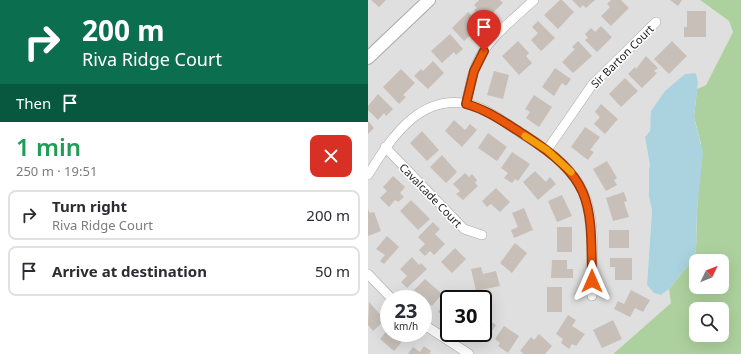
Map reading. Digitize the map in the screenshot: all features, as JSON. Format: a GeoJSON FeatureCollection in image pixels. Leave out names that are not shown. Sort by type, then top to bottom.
{"type":"FeatureCollection","features":[{"type":"Feature","properties":{"kind":"street"},"geometry":{"type":"LineString","coordinates":[[368,58],[429,0]]}},
{"type":"Feature","properties":{"kind":"street"},"geometry":{"type":"LineString","coordinates":[[466,104],[474,71],[484,51],[491,41],[534,0]]}},
{"type":"Feature","properties":{"kind":"street","name":"Sir Barton Court"},"geometry":{"type":"LineString","coordinates":[[547,150],[592,85],[656,22]]}},
{"type":"Feature","properties":{"kind":"street"},"geometry":{"type":"LineString","coordinates":[[368,175],[385,147],[395,134],[424,110],[439,104],[466,104],[488,112],[547,150],[570,170],[584,195],[589,208],[591,222],[592,296]]}},
{"type":"Feature","properties":{"kind":"street","name":"Cavalcade Court"},"geometry":{"type":"LineString","coordinates":[[385,147],[464,229],[482,235]]}},
{"type":"Feature","properties":{"kind":"street"},"geometry":{"type":"LineString","coordinates":[[368,274],[383,290]]}},
{"type":"Feature","properties":{"kind":"street"},"geometry":{"type":"LineString","coordinates":[[432,330],[469,354]]}},
{"type":"Feature","properties":{"kind":"shaded area"},"geometry":{"type":"Polygon","coordinates":[[[368,0],[423,0],[368,53],[368,0]]]}},
{"type":"Feature","properties":{"kind":"shaded area"},"geometry":{"type":"Polygon","coordinates":[[[436,0],[700,0],[729,21],[733,32],[706,85],[697,89],[698,82],[694,73],[685,74],[665,92],[652,111],[650,131],[645,137],[650,167],[649,197],[652,210],[647,285],[661,295],[669,289],[671,303],[613,354],[368,354],[368,65],[436,0]]]}},
{"type":"Feature","properties":{"kind":"green space"},"geometry":{"type":"Polygon","coordinates":[[[700,0],[741,0],[741,354],[613,354],[671,303],[669,289],[689,264],[689,294],[729,294],[729,254],[695,254],[701,144],[694,117],[697,89],[706,85],[733,32],[729,21],[700,0]]]}},
{"type":"Feature","properties":{"kind":"water"},"geometry":{"type":"Polygon","coordinates":[[[685,74],[696,74],[698,82],[694,117],[703,153],[697,210],[696,249],[695,254],[689,254],[689,264],[669,289],[661,295],[654,293],[647,285],[652,210],[649,197],[650,166],[645,137],[650,131],[651,111],[665,91],[685,74]]]}},
{"type":"Feature","properties":{"kind":"building"},"geometry":{"type":"Polygon","coordinates":[[[371,0],[386,0],[379,7],[371,0]]]}},
{"type":"Feature","properties":{"kind":"building"},"geometry":{"type":"Polygon","coordinates":[[[479,0],[500,0],[503,3],[484,21],[474,10],[477,8],[474,5],[479,0]]]}},
{"type":"Feature","properties":{"kind":"building"},"geometry":{"type":"Polygon","coordinates":[[[560,0],[562,0],[574,12],[558,29],[544,15],[560,0]]]}},
{"type":"Feature","properties":{"kind":"building"},"geometry":{"type":"Polygon","coordinates":[[[572,0],[595,0],[586,8],[583,5],[580,8],[572,0]]]}},
{"type":"Feature","properties":{"kind":"building"},"geometry":{"type":"Polygon","coordinates":[[[611,0],[621,0],[629,8],[611,26],[601,16],[610,7],[607,4],[611,0]]]}},
{"type":"Feature","properties":{"kind":"building"},"geometry":{"type":"Polygon","coordinates":[[[670,0],[682,0],[678,6],[670,0]]]}},
{"type":"Feature","properties":{"kind":"building"},"geometry":{"type":"Polygon","coordinates":[[[687,11],[706,11],[706,37],[684,37],[684,27],[687,27],[687,11]]]}},
{"type":"Feature","properties":{"kind":"building"},"geometry":{"type":"Polygon","coordinates":[[[468,12],[481,25],[464,41],[452,28],[468,12]]]}},
{"type":"Feature","properties":{"kind":"building"},"geometry":{"type":"Polygon","coordinates":[[[538,21],[555,38],[541,51],[531,40],[538,33],[532,27],[538,21]]]}},
{"type":"Feature","properties":{"kind":"building"},"geometry":{"type":"Polygon","coordinates":[[[601,26],[612,37],[597,52],[585,40],[588,38],[585,34],[591,28],[595,32],[601,26]]]}},
{"type":"Feature","properties":{"kind":"building"},"geometry":{"type":"Polygon","coordinates":[[[450,34],[463,49],[456,55],[454,52],[442,63],[431,51],[450,34]]]}},
{"type":"Feature","properties":{"kind":"building"},"geometry":{"type":"Polygon","coordinates":[[[518,41],[529,53],[526,56],[532,63],[519,75],[502,56],[518,41]]]}},
{"type":"Feature","properties":{"kind":"building"},"geometry":{"type":"Polygon","coordinates":[[[578,41],[592,56],[573,73],[562,62],[575,49],[572,47],[578,41]]]}},
{"type":"Feature","properties":{"kind":"building"},"geometry":{"type":"Polygon","coordinates":[[[672,41],[687,56],[669,74],[654,59],[672,41]]]}},
{"type":"Feature","properties":{"kind":"building"},"geometry":{"type":"Polygon","coordinates":[[[646,56],[658,68],[654,71],[657,73],[642,88],[628,74],[635,67],[636,69],[646,56]]]}},
{"type":"Feature","properties":{"kind":"building"},"geometry":{"type":"Polygon","coordinates":[[[433,61],[444,73],[428,89],[414,76],[421,69],[423,71],[433,61]]]}},
{"type":"Feature","properties":{"kind":"building"},"geometry":{"type":"Polygon","coordinates":[[[555,68],[571,79],[566,86],[562,83],[554,96],[542,87],[555,68]]]}},
{"type":"Feature","properties":{"kind":"building"},"geometry":{"type":"Polygon","coordinates":[[[401,69],[415,83],[403,95],[406,97],[399,104],[383,87],[401,69]]]}},
{"type":"Feature","properties":{"kind":"building"},"geometry":{"type":"Polygon","coordinates":[[[494,71],[509,75],[503,99],[487,95],[494,71]]]}},
{"type":"Feature","properties":{"kind":"building"},"geometry":{"type":"Polygon","coordinates":[[[625,78],[638,91],[621,107],[609,94],[625,78]]]}},
{"type":"Feature","properties":{"kind":"building"},"geometry":{"type":"Polygon","coordinates":[[[378,94],[393,109],[386,116],[384,113],[378,120],[368,110],[368,106],[378,94]]]}},
{"type":"Feature","properties":{"kind":"building"},"geometry":{"type":"Polygon","coordinates":[[[534,95],[552,107],[539,127],[526,118],[530,112],[525,109],[534,95]]]}},
{"type":"Feature","properties":{"kind":"building"},"geometry":{"type":"Polygon","coordinates":[[[601,104],[618,119],[605,134],[594,124],[600,117],[595,112],[601,104]]]}},
{"type":"Feature","properties":{"kind":"building"},"geometry":{"type":"Polygon","coordinates":[[[454,120],[465,130],[470,124],[477,130],[462,147],[445,131],[454,120]]]}},
{"type":"Feature","properties":{"kind":"building"},"geometry":{"type":"Polygon","coordinates":[[[368,121],[374,128],[368,134],[368,121]]]}},
{"type":"Feature","properties":{"kind":"building"},"geometry":{"type":"Polygon","coordinates":[[[585,127],[600,137],[590,150],[594,152],[588,160],[571,147],[585,127]]]}},
{"type":"Feature","properties":{"kind":"building"},"geometry":{"type":"Polygon","coordinates":[[[422,131],[439,150],[427,161],[410,143],[422,131]]]}},
{"type":"Feature","properties":{"kind":"building"},"geometry":{"type":"Polygon","coordinates":[[[488,133],[507,147],[497,161],[478,148],[488,133]]]}},
{"type":"Feature","properties":{"kind":"building"},"geometry":{"type":"Polygon","coordinates":[[[512,152],[530,164],[518,181],[515,179],[512,183],[504,178],[508,173],[501,168],[512,152]]]}},
{"type":"Feature","properties":{"kind":"building"},"geometry":{"type":"Polygon","coordinates":[[[442,155],[457,172],[446,183],[430,167],[442,155]]]}},
{"type":"Feature","properties":{"kind":"building"},"geometry":{"type":"Polygon","coordinates":[[[607,161],[617,178],[614,180],[617,185],[606,191],[593,169],[607,161]]]}},
{"type":"Feature","properties":{"kind":"building"},"geometry":{"type":"Polygon","coordinates":[[[535,171],[546,182],[550,177],[556,184],[538,200],[523,182],[535,171]]]}},
{"type":"Feature","properties":{"kind":"building"},"geometry":{"type":"Polygon","coordinates":[[[465,173],[469,177],[472,174],[477,180],[475,183],[478,186],[463,200],[456,194],[460,191],[453,184],[465,173]]]}},
{"type":"Feature","properties":{"kind":"building"},"geometry":{"type":"Polygon","coordinates":[[[393,176],[405,187],[400,193],[404,197],[398,202],[395,200],[389,207],[380,198],[387,191],[383,187],[393,176]]]}},
{"type":"Feature","properties":{"kind":"building"},"geometry":{"type":"Polygon","coordinates":[[[496,188],[510,202],[500,212],[491,204],[487,207],[482,201],[496,188]]]}},
{"type":"Feature","properties":{"kind":"building"},"geometry":{"type":"Polygon","coordinates":[[[624,192],[627,201],[624,202],[629,217],[613,221],[606,198],[624,192]]]}},
{"type":"Feature","properties":{"kind":"building"},"geometry":{"type":"Polygon","coordinates":[[[562,195],[572,216],[557,222],[548,201],[562,195]]]}},
{"type":"Feature","properties":{"kind":"building"},"geometry":{"type":"Polygon","coordinates":[[[411,200],[430,219],[418,230],[400,211],[411,200]]]}},
{"type":"Feature","properties":{"kind":"building"},"geometry":{"type":"Polygon","coordinates":[[[524,208],[533,230],[514,238],[511,230],[518,227],[512,213],[524,208]]]}},
{"type":"Feature","properties":{"kind":"building"},"geometry":{"type":"Polygon","coordinates":[[[368,209],[370,213],[374,212],[381,231],[368,236],[368,209]]]}},
{"type":"Feature","properties":{"kind":"building"},"geometry":{"type":"Polygon","coordinates":[[[433,222],[440,229],[435,234],[445,244],[434,255],[430,251],[425,256],[419,250],[425,244],[418,237],[433,222]]]}},
{"type":"Feature","properties":{"kind":"building"},"geometry":{"type":"Polygon","coordinates":[[[557,227],[572,227],[572,252],[557,252],[557,227]]]}},
{"type":"Feature","properties":{"kind":"building"},"geometry":{"type":"Polygon","coordinates":[[[609,230],[629,230],[629,248],[609,248],[609,230]]]}},
{"type":"Feature","properties":{"kind":"building"},"geometry":{"type":"Polygon","coordinates":[[[387,236],[399,247],[384,264],[380,261],[385,255],[376,249],[387,236]]]}},
{"type":"Feature","properties":{"kind":"building"},"geometry":{"type":"Polygon","coordinates":[[[515,243],[527,253],[512,273],[500,263],[515,243]]]}},
{"type":"Feature","properties":{"kind":"building"},"geometry":{"type":"Polygon","coordinates":[[[455,248],[466,259],[452,273],[441,262],[455,248]]]}},
{"type":"Feature","properties":{"kind":"building"},"geometry":{"type":"Polygon","coordinates":[[[412,257],[419,265],[421,263],[427,269],[407,288],[401,282],[407,276],[400,269],[412,257]]]}},
{"type":"Feature","properties":{"kind":"building"},"geometry":{"type":"Polygon","coordinates":[[[610,258],[632,258],[632,280],[615,280],[615,267],[610,267],[610,258]]]}},
{"type":"Feature","properties":{"kind":"building"},"geometry":{"type":"Polygon","coordinates":[[[552,260],[567,260],[567,269],[573,269],[573,278],[551,278],[552,260]]]}},
{"type":"Feature","properties":{"kind":"building"},"geometry":{"type":"Polygon","coordinates":[[[481,267],[483,274],[496,271],[500,286],[476,290],[471,269],[481,267]]]}},
{"type":"Feature","properties":{"kind":"building"},"geometry":{"type":"Polygon","coordinates":[[[425,279],[440,292],[440,296],[432,306],[432,290],[414,290],[425,279]]]}},
{"type":"Feature","properties":{"kind":"building"},"geometry":{"type":"Polygon","coordinates":[[[547,287],[562,287],[562,312],[547,312],[547,287]]]}},
{"type":"Feature","properties":{"kind":"building"},"geometry":{"type":"Polygon","coordinates":[[[631,290],[650,300],[643,312],[635,308],[630,317],[614,309],[618,301],[624,304],[631,290]]]}},
{"type":"Feature","properties":{"kind":"building"},"geometry":{"type":"Polygon","coordinates":[[[369,302],[380,314],[380,325],[373,331],[368,325],[369,302]]]}},
{"type":"Feature","properties":{"kind":"building"},"geometry":{"type":"Polygon","coordinates":[[[568,315],[576,320],[572,326],[585,334],[576,346],[572,344],[569,349],[561,343],[563,339],[556,334],[568,315]]]}},
{"type":"Feature","properties":{"kind":"building"},"geometry":{"type":"Polygon","coordinates":[[[613,320],[622,339],[602,348],[593,330],[613,320]]]}},
{"type":"Feature","properties":{"kind":"building"},"geometry":{"type":"Polygon","coordinates":[[[492,322],[496,325],[492,331],[492,322]]]}},
{"type":"Feature","properties":{"kind":"building"},"geometry":{"type":"Polygon","coordinates":[[[504,326],[519,336],[508,353],[498,346],[500,343],[495,339],[504,326]]]}},
{"type":"Feature","properties":{"kind":"building"},"geometry":{"type":"Polygon","coordinates":[[[539,334],[552,346],[545,354],[524,354],[520,351],[531,337],[534,340],[539,334]]]}},
{"type":"Feature","properties":{"kind":"building"},"geometry":{"type":"Polygon","coordinates":[[[384,342],[402,342],[394,351],[384,342]]]}},
{"type":"Feature","properties":{"kind":"building"},"geometry":{"type":"Polygon","coordinates":[[[424,346],[431,351],[429,354],[408,354],[413,347],[420,352],[424,346]]]}},
{"type":"Feature","properties":{"kind":"slow traffic"},"geometry":{"type":"LineString","coordinates":[[525,136],[547,150],[571,172]]}},
{"type":"Feature","properties":{"kind":"route"},"geometry":{"type":"LineString","coordinates":[[484,51],[478,60],[474,71],[466,104],[478,107],[488,112],[547,150],[570,170],[578,182],[589,208],[591,222],[592,281]]}}]}
